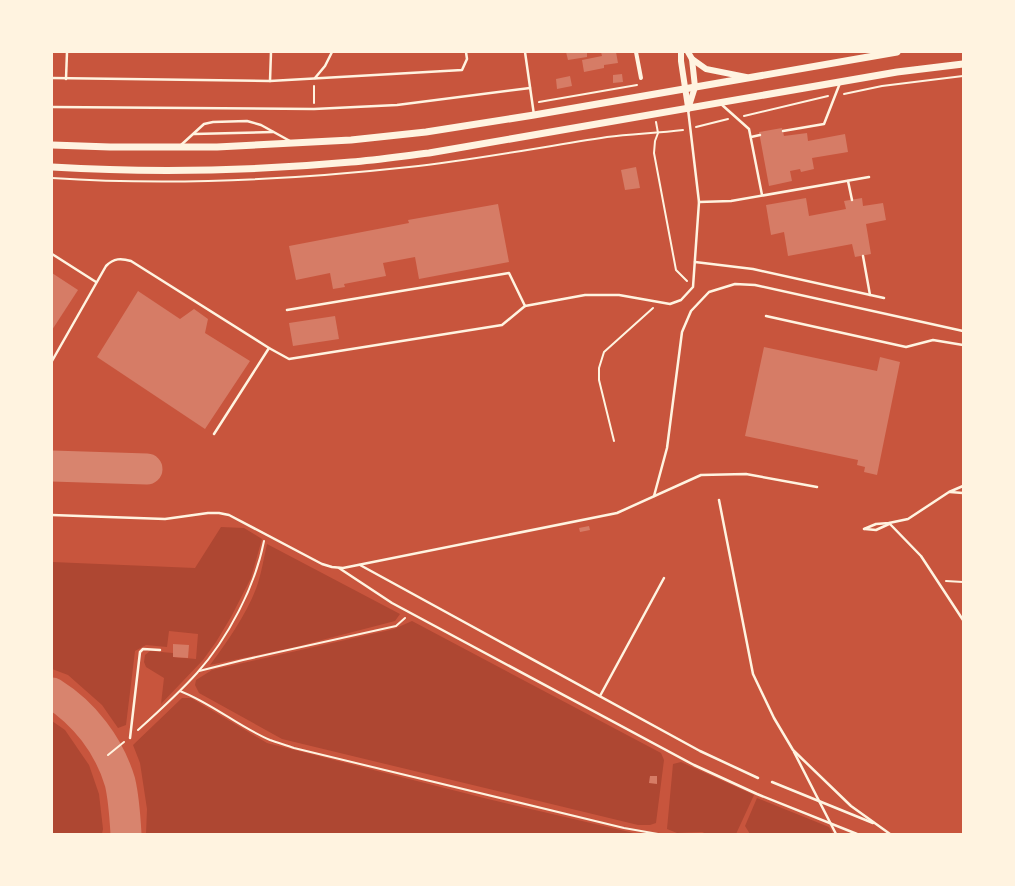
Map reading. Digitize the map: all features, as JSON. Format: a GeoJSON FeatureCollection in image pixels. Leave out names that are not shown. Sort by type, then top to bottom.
{"type":"FeatureCollection","features":[{"type":"Feature","properties":{"kind":"main road"},"geometry":{"type":"LineString","coordinates":[[52,145],[178,148],[296,144],[426,132],[534,116],[897,52]]}},
{"type":"Feature","properties":{"kind":"main road"},"geometry":{"type":"LineString","coordinates":[[52,167],[110,170],[228,169],[352,162],[429,154],[897,72],[963,64]]}},
{"type":"Feature","properties":{"kind":"street"},"geometry":{"type":"LineString","coordinates":[[636,52],[641,78]]}},
{"type":"Feature","properties":{"kind":"street"},"geometry":{"type":"LineString","coordinates":[[681,52],[688,109]]}},
{"type":"Feature","properties":{"kind":"street"},"geometry":{"type":"LineString","coordinates":[[688,52],[692,59],[696,87],[688,109]]}},
{"type":"Feature","properties":{"kind":"street"},"geometry":{"type":"LineString","coordinates":[[692,59],[706,69],[750,78]]}},
{"type":"Feature","properties":{"kind":"lane"},"geometry":{"type":"LineString","coordinates":[[66,79],[67,52]]}},
{"type":"Feature","properties":{"kind":"lane"},"geometry":{"type":"LineString","coordinates":[[270,81],[271,52]]}},
{"type":"Feature","properties":{"kind":"lane"},"geometry":{"type":"LineString","coordinates":[[314,79],[325,66],[332,52]]}},
{"type":"Feature","properties":{"kind":"lane"},"geometry":{"type":"LineString","coordinates":[[52,78],[270,81],[462,70],[467,59],[466,52]]}},
{"type":"Feature","properties":{"kind":"lane"},"geometry":{"type":"LineString","coordinates":[[525,52],[534,116]]}},
{"type":"Feature","properties":{"kind":"lane"},"geometry":{"type":"LineString","coordinates":[[783,131],[824,124],[840,82]]}},
{"type":"Feature","properties":{"kind":"lane"},"geometry":{"type":"LineString","coordinates":[[52,107],[314,109],[397,105],[530,88]]}},
{"type":"Feature","properties":{"kind":"lane"},"geometry":{"type":"LineString","coordinates":[[721,103],[749,129],[752,137],[762,195]]}},
{"type":"Feature","properties":{"kind":"lane"},"geometry":{"type":"LineString","coordinates":[[52,360],[106,266],[112,260],[122,258],[131,261],[289,359],[502,325],[525,306],[585,295],[619,295],[670,304],[681,300],[693,287],[696,262],[699,202],[689,129],[688,109]]}},
{"type":"Feature","properties":{"kind":"lane"},"geometry":{"type":"LineString","coordinates":[[178,148],[204,124],[213,122],[247,121],[260,125],[296,144]]}},
{"type":"Feature","properties":{"kind":"lane"},"geometry":{"type":"LineString","coordinates":[[194,134],[273,132]]}},
{"type":"Feature","properties":{"kind":"lane"},"geometry":{"type":"LineString","coordinates":[[752,137],[760,135]]}},
{"type":"Feature","properties":{"kind":"lane"},"geometry":{"type":"LineString","coordinates":[[699,202],[731,200],[869,177]]}},
{"type":"Feature","properties":{"kind":"lane"},"geometry":{"type":"LineString","coordinates":[[848,181],[852,200]]}},
{"type":"Feature","properties":{"kind":"lane"},"geometry":{"type":"LineString","coordinates":[[52,254],[96,282]]}},
{"type":"Feature","properties":{"kind":"lane"},"geometry":{"type":"LineString","coordinates":[[863,256],[870,295]]}},
{"type":"Feature","properties":{"kind":"lane"},"geometry":{"type":"LineString","coordinates":[[696,262],[752,269],[884,298]]}},
{"type":"Feature","properties":{"kind":"lane"},"geometry":{"type":"LineString","coordinates":[[287,310],[509,273],[525,306]]}},
{"type":"Feature","properties":{"kind":"lane"},"geometry":{"type":"LineString","coordinates":[[654,496],[667,448],[682,332],[691,311],[709,292],[735,284],[755,285],[963,331]]}},
{"type":"Feature","properties":{"kind":"lane"},"geometry":{"type":"LineString","coordinates":[[766,316],[906,347],[933,340],[963,346]]}},
{"type":"Feature","properties":{"kind":"lane"},"geometry":{"type":"LineString","coordinates":[[214,434],[269,348]]}},
{"type":"Feature","properties":{"kind":"lane"},"geometry":{"type":"LineString","coordinates":[[52,514],[165,519],[219,513],[229,515],[322,564],[342,568],[617,513],[700,475],[746,474],[817,487]]}},
{"type":"Feature","properties":{"kind":"lane"},"geometry":{"type":"LineString","coordinates":[[889,523],[876,530],[864,529],[876,524],[908,519],[949,492],[963,486]]}},
{"type":"Feature","properties":{"kind":"lane"},"geometry":{"type":"LineString","coordinates":[[949,492],[963,493]]}},
{"type":"Feature","properties":{"kind":"lane"},"geometry":{"type":"LineString","coordinates":[[719,500],[753,674],[774,718],[793,750],[836,834]]}},
{"type":"Feature","properties":{"kind":"lane"},"geometry":{"type":"LineString","coordinates":[[889,523],[921,556],[963,620]]}},
{"type":"Feature","properties":{"kind":"lane"},"geometry":{"type":"LineString","coordinates":[[360,564],[700,751],[758,778]]}},
{"type":"Feature","properties":{"kind":"lane"},"geometry":{"type":"LineString","coordinates":[[337,567],[411,614],[694,765],[756,794],[831,825],[857,834]]}},
{"type":"Feature","properties":{"kind":"lane"},"geometry":{"type":"LineString","coordinates":[[600,696],[664,578]]}},
{"type":"Feature","properties":{"kind":"lane"},"geometry":{"type":"LineString","coordinates":[[130,738],[140,652],[143,649],[160,650]]}},
{"type":"Feature","properties":{"kind":"lane"},"geometry":{"type":"LineString","coordinates":[[793,750],[851,806],[890,834]]}},
{"type":"Feature","properties":{"kind":"lane"},"geometry":{"type":"LineString","coordinates":[[772,782],[877,825]]}},
{"type":"Feature","properties":{"kind":"path"},"geometry":{"type":"LineString","coordinates":[[670,132],[882,86],[963,76]]}},
{"type":"Feature","properties":{"kind":"path"},"geometry":{"type":"LineString","coordinates":[[314,79],[314,109]]}},
{"type":"Feature","properties":{"kind":"path"},"geometry":{"type":"LineString","coordinates":[[532,103],[641,84]]}},
{"type":"Feature","properties":{"kind":"path"},"geometry":{"type":"LineString","coordinates":[[658,133],[655,141],[654,153],[676,270],[693,287]]}},
{"type":"Feature","properties":{"kind":"path"},"geometry":{"type":"LineString","coordinates":[[614,441],[599,380],[599,368],[604,352],[659,303]]}},
{"type":"Feature","properties":{"kind":"path"},"geometry":{"type":"LineString","coordinates":[[108,755],[130,738],[180,691],[198,672],[222,640],[251,585],[259,563],[266,534]]}},
{"type":"Feature","properties":{"kind":"path"},"geometry":{"type":"LineString","coordinates":[[937,580],[963,582],[963,574]]}},
{"type":"Feature","properties":{"kind":"path"},"geometry":{"type":"LineString","coordinates":[[198,672],[243,660],[396,626],[411,614]]}},
{"type":"Feature","properties":{"kind":"path"},"geometry":{"type":"LineString","coordinates":[[180,691],[198,698],[270,740],[294,748],[624,828],[658,834]]}},
{"type":"Feature","properties":{"kind":"shaded area"},"geometry":{"type":"Polygon","coordinates":[[[221,527],[244,528],[262,539],[251,578],[216,642],[203,660],[161,704],[164,678],[146,667],[144,662],[145,655],[150,651],[173,653],[173,657],[196,659],[198,634],[169,631],[167,647],[146,645],[135,651],[126,725],[118,728],[102,705],[68,675],[52,669],[52,562],[195,568],[221,527]]]}},
{"type":"Feature","properties":{"kind":"shaded area"},"geometry":{"type":"Polygon","coordinates":[[[267,544],[400,614],[395,621],[295,647],[210,665],[230,636],[254,594],[262,568],[267,544]]]}},
{"type":"Feature","properties":{"kind":"shaded area"},"geometry":{"type":"Polygon","coordinates":[[[412,621],[661,753],[664,760],[656,823],[650,825],[638,825],[282,739],[199,693],[195,685],[196,680],[212,670],[394,629],[412,621]]]}},
{"type":"Feature","properties":{"kind":"shaded area"},"geometry":{"type":"Polygon","coordinates":[[[182,698],[191,698],[267,743],[488,799],[638,834],[146,834],[147,809],[140,763],[133,745],[182,698]]]}},
{"type":"Feature","properties":{"kind":"shaded area"},"geometry":{"type":"Polygon","coordinates":[[[52,721],[65,730],[89,765],[99,794],[103,829],[102,834],[52,834],[52,721]]]}},
{"type":"Feature","properties":{"kind":"shaded area"},"geometry":{"type":"Polygon","coordinates":[[[681,762],[754,795],[736,834],[707,834],[702,832],[677,833],[667,829],[673,764],[681,762]]]}},
{"type":"Feature","properties":{"kind":"shaded area"},"geometry":{"type":"Polygon","coordinates":[[[757,798],[829,827],[833,834],[750,834],[745,826],[757,798]]]}},
{"type":"Feature","properties":{"kind":"building"},"geometry":{"type":"Polygon","coordinates":[[[566,52],[587,52],[587,57],[568,60],[566,52]]]}},
{"type":"Feature","properties":{"kind":"building"},"geometry":{"type":"Polygon","coordinates":[[[601,52],[616,52],[618,63],[604,65],[604,68],[584,72],[582,60],[602,56],[601,52]]]}},
{"type":"Feature","properties":{"kind":"building"},"geometry":{"type":"Polygon","coordinates":[[[622,74],[623,82],[613,83],[613,75],[622,74]]]}},
{"type":"Feature","properties":{"kind":"building"},"geometry":{"type":"Polygon","coordinates":[[[570,76],[572,86],[557,89],[556,79],[570,76]]]}},
{"type":"Feature","properties":{"kind":"building"},"geometry":{"type":"Polygon","coordinates":[[[782,128],[784,136],[807,133],[808,141],[845,134],[848,152],[812,158],[814,169],[801,172],[800,169],[790,171],[792,181],[769,186],[759,132],[782,128]]]}},
{"type":"Feature","properties":{"kind":"building"},"geometry":{"type":"Polygon","coordinates":[[[636,167],[640,188],[625,190],[621,170],[636,167]]]}},
{"type":"Feature","properties":{"kind":"building"},"geometry":{"type":"Polygon","coordinates":[[[806,198],[809,216],[846,209],[844,201],[862,198],[863,206],[883,203],[886,220],[866,224],[871,254],[855,257],[852,244],[788,256],[784,232],[771,235],[766,205],[806,198]]]}},
{"type":"Feature","properties":{"kind":"building"},"geometry":{"type":"Polygon","coordinates":[[[498,204],[509,262],[419,279],[415,257],[383,263],[386,276],[344,284],[345,287],[333,289],[330,273],[296,280],[289,246],[409,223],[408,220],[498,204]]]}},
{"type":"Feature","properties":{"kind":"building"},"geometry":{"type":"Polygon","coordinates":[[[52,273],[78,290],[52,330],[52,273]]]}},
{"type":"Feature","properties":{"kind":"building"},"geometry":{"type":"Polygon","coordinates":[[[138,291],[180,319],[194,309],[208,319],[205,333],[250,361],[205,429],[97,357],[138,291]]]}},
{"type":"Feature","properties":{"kind":"building"},"geometry":{"type":"Polygon","coordinates":[[[335,316],[339,339],[293,346],[289,323],[335,316]]]}},
{"type":"Feature","properties":{"kind":"building"},"geometry":{"type":"Polygon","coordinates":[[[764,347],[877,371],[880,357],[900,362],[877,475],[864,472],[865,467],[857,465],[858,460],[745,436],[764,347]]]}},
{"type":"Feature","properties":{"kind":"building"},"geometry":{"type":"Polygon","coordinates":[[[589,526],[590,530],[580,532],[579,528],[589,526]]]}},
{"type":"Feature","properties":{"kind":"building"},"geometry":{"type":"Polygon","coordinates":[[[173,644],[189,645],[188,658],[173,657],[173,644]]]}},
{"type":"Feature","properties":{"kind":"building"},"geometry":{"type":"Polygon","coordinates":[[[650,776],[657,776],[657,784],[649,783],[650,776]]]}},
{"type":"Feature","properties":{"kind":"taxiway"},"geometry":{"type":"LineString","coordinates":[[52,466],[147,469]]}},
{"type":"Feature","properties":{"kind":"taxiway"},"geometry":{"type":"LineString","coordinates":[[52,693],[64,701],[85,720],[94,731],[109,755],[120,782],[126,834]]}}]}
